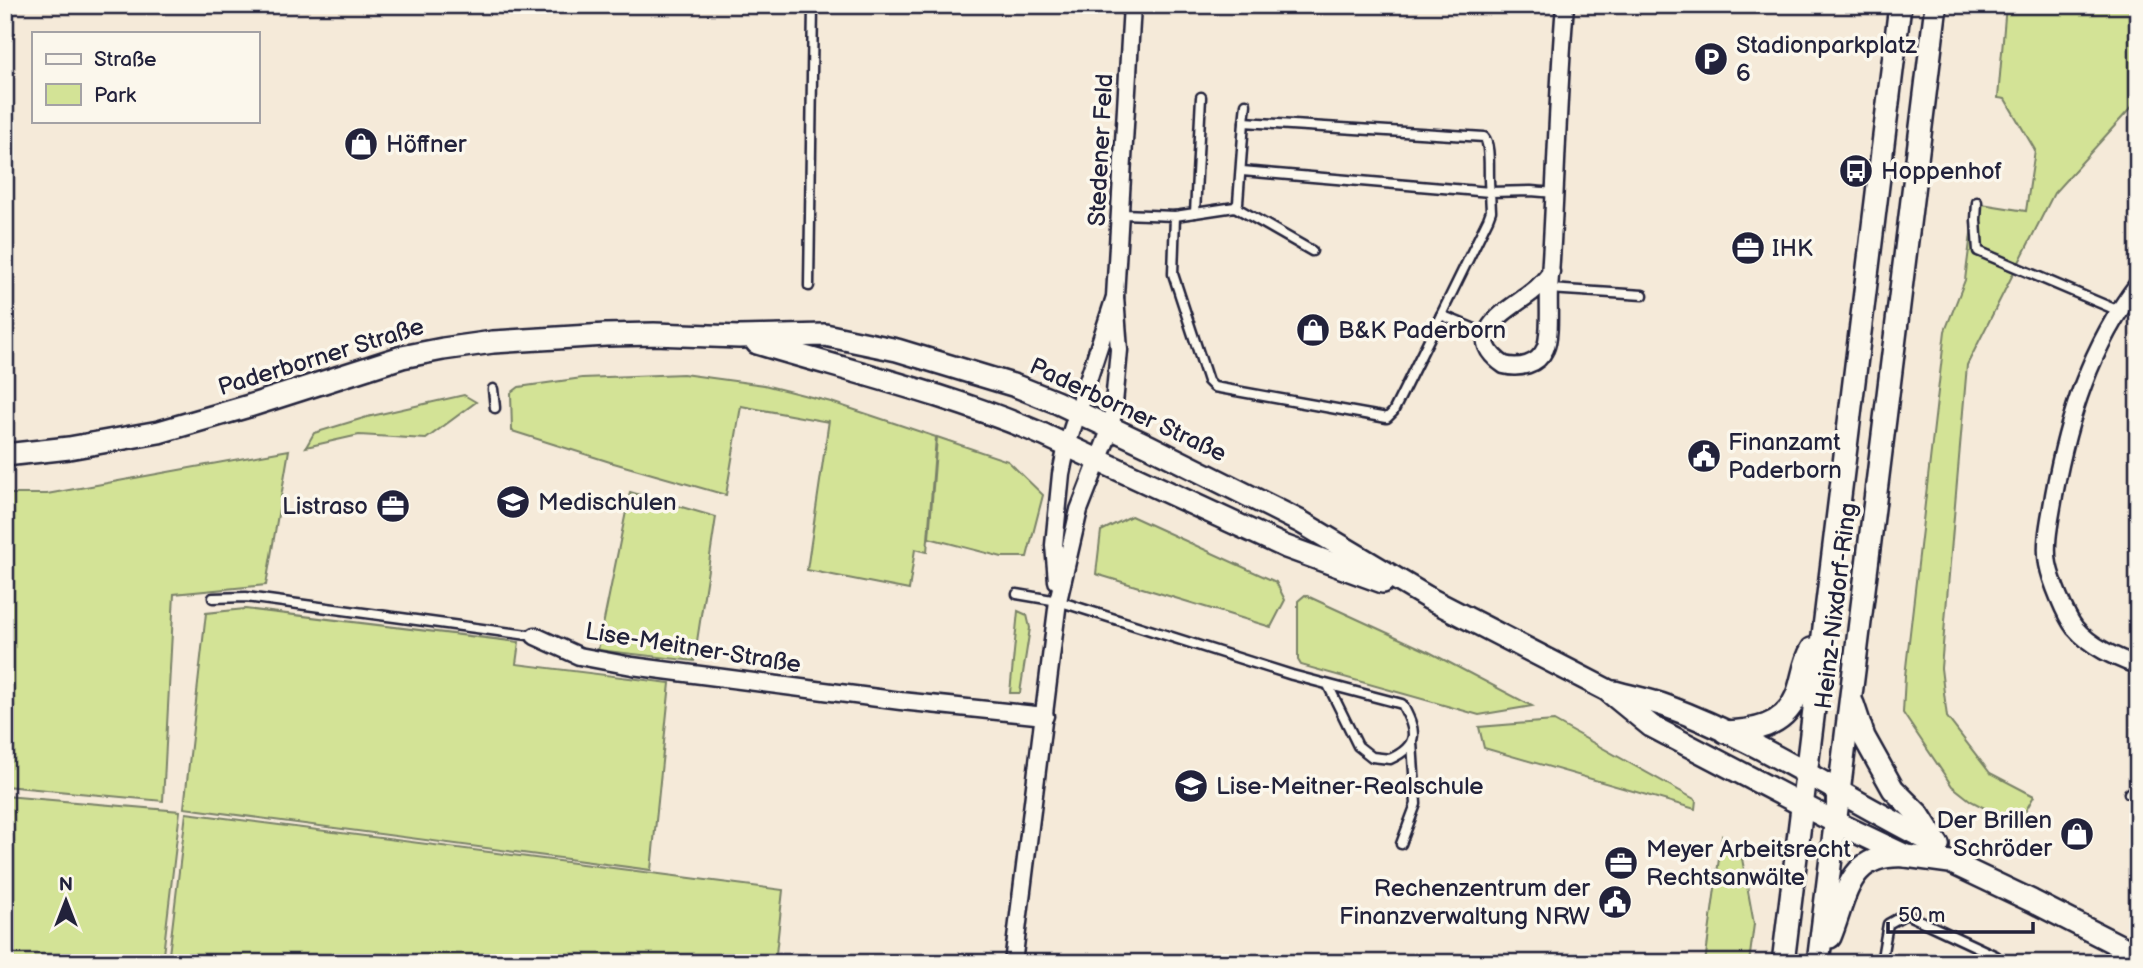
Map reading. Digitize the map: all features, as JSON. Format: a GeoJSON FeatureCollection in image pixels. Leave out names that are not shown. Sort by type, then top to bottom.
{"type":"FeatureCollection","features":[{"type":"Feature","properties":{"kind":"street","name":"Stedener Feld"},"geometry":{"type":"LineString","coordinates":[[1098,460],[1110,427],[1119,350],[1115,298],[1122,214],[1132,5]]}},
{"type":"Feature","properties":{"kind":"street"},"geometry":{"type":"LineString","coordinates":[[1551,272],[1531,293],[1497,316],[1489,328],[1487,334],[1490,350],[1504,365],[1519,366],[1534,362],[1541,356],[1547,344],[1549,289],[1551,272],[1555,194],[1557,100],[1565,5]]}},
{"type":"Feature","properties":{"kind":"street","name":"Heinz-Nixdorf-Ring"},"geometry":{"type":"LineString","coordinates":[[1783,963],[1900,5]]}},
{"type":"Feature","properties":{"kind":"street","name":"Heinz-Nixdorf-Ring"},"geometry":{"type":"LineString","coordinates":[[1818,959],[1936,5]]}},
{"type":"Feature","properties":{"kind":"street"},"geometry":{"type":"LineString","coordinates":[[2138,284],[2128,305],[2101,339],[2069,427],[2049,525],[2048,564],[2074,627],[2104,652],[2138,666]]}},
{"type":"Feature","properties":{"kind":"street","name":"Stedener Feld"},"geometry":{"type":"LineString","coordinates":[[1077,412],[1093,372],[1115,298]]}},
{"type":"Feature","properties":{"kind":"street","name":"Paderborner Straße"},"geometry":{"type":"LineString","coordinates":[[5,455],[69,448],[159,432],[249,406],[363,368],[443,349],[493,342],[606,335],[825,335],[934,360],[1016,386],[1110,427],[1301,522],[1430,598],[1607,690],[1651,726],[1906,856]]}},
{"type":"Feature","properties":{"kind":"street","name":"Paderborner Straße"},"geometry":{"type":"LineString","coordinates":[[738,337],[1004,418],[1286,547],[1430,598]]}},
{"type":"Feature","properties":{"kind":"street"},"geometry":{"type":"LineString","coordinates":[[1058,601],[1055,545],[1061,474],[1077,412]]}},
{"type":"Feature","properties":{"kind":"street"},"geometry":{"type":"LineString","coordinates":[[1013,963],[1058,601],[1077,517],[1098,460]]}},
{"type":"Feature","properties":{"kind":"street"},"geometry":{"type":"LineString","coordinates":[[1724,732],[1759,729],[1781,718],[1796,697],[1810,653],[1823,633]]}},
{"type":"Feature","properties":{"kind":"street","name":"Lise-Meitner-Straße"},"geometry":{"type":"LineString","coordinates":[[535,636],[579,656],[632,666],[901,701],[1045,716]]}},
{"type":"Feature","properties":{"kind":"street","name":"Paderborner Straße"},"geometry":{"type":"LineString","coordinates":[[1607,690],[1666,706],[1724,732],[1938,845]]}},
{"type":"Feature","properties":{"kind":"street"},"geometry":{"type":"LineString","coordinates":[[1851,698],[1864,737],[1886,778],[1903,801],[1919,815],[1950,862]]}},
{"type":"Feature","properties":{"kind":"street"},"geometry":{"type":"LineString","coordinates":[[1818,959],[1831,935],[1851,879],[1867,865],[1882,858],[1906,856],[1950,862],[2138,955]]}},
{"type":"Feature","properties":{"kind":"lane"},"geometry":{"type":"LineString","coordinates":[[809,286],[813,5]]}},
{"type":"Feature","properties":{"kind":"lane"},"geometry":{"type":"LineString","coordinates":[[1195,213],[1201,97]]}},
{"type":"Feature","properties":{"kind":"lane"},"geometry":{"type":"LineString","coordinates":[[1235,207],[1240,198],[1246,104]]}},
{"type":"Feature","properties":{"kind":"lane"},"geometry":{"type":"LineString","coordinates":[[1175,216],[1173,274],[1208,381],[1214,387],[1387,418],[1393,412],[1488,219],[1488,144],[1483,137],[1244,121]]}},
{"type":"Feature","properties":{"kind":"lane"},"geometry":{"type":"LineString","coordinates":[[1242,171],[1490,192],[1531,191],[1555,194]]}},
{"type":"Feature","properties":{"kind":"lane"},"geometry":{"type":"LineString","coordinates":[[1977,202],[1978,251],[2128,305]]}},
{"type":"Feature","properties":{"kind":"lane"},"geometry":{"type":"LineString","coordinates":[[1122,214],[1175,216],[1235,207],[1312,251]]}},
{"type":"Feature","properties":{"kind":"lane"},"geometry":{"type":"LineString","coordinates":[[1549,289],[1643,295]]}},
{"type":"Feature","properties":{"kind":"lane"},"geometry":{"type":"LineString","coordinates":[[1441,315],[1487,334]]}},
{"type":"Feature","properties":{"kind":"lane"},"geometry":{"type":"LineString","coordinates":[[494,389],[495,408]]}},
{"type":"Feature","properties":{"kind":"lane"},"geometry":{"type":"LineString","coordinates":[[1017,594],[1058,601],[1328,685],[1402,704],[1413,727],[1416,804],[1401,844]]}},
{"type":"Feature","properties":{"kind":"lane","name":"Lise-Meitner-Straße"},"geometry":{"type":"LineString","coordinates":[[213,598],[246,597],[535,636]]}},
{"type":"Feature","properties":{"kind":"lane"},"geometry":{"type":"LineString","coordinates":[[1328,685],[1358,746],[1367,754],[1390,759],[1412,742]]}},
{"type":"Feature","properties":{"kind":"lane"},"geometry":{"type":"LineString","coordinates":[[1881,963],[1888,924],[1906,915],[1996,956],[1992,963]]}},
{"type":"Feature","properties":{"kind":"green space"},"geometry":{"type":"Polygon","coordinates":[[[2006,5],[2138,5],[2138,100],[2054,193],[1967,365],[1941,668],[1947,717],[1990,773],[2034,796],[2019,823],[2013,823],[1971,801],[1952,786],[1903,713],[1945,331],[1965,280],[1975,203],[2026,211],[2035,150],[2005,99],[1998,98],[2006,5]]]}},
{"type":"Feature","properties":{"kind":"green space"},"geometry":{"type":"Polygon","coordinates":[[[683,374],[764,385],[831,402],[936,437],[927,552],[915,549],[909,590],[807,570],[829,420],[828,422],[741,406],[726,495],[512,431],[511,393],[519,387],[582,378],[683,374]]]}},
{"type":"Feature","properties":{"kind":"green space"},"geometry":{"type":"Polygon","coordinates":[[[464,395],[476,402],[426,439],[359,435],[306,447],[314,433],[367,417],[464,395]]]}},
{"type":"Feature","properties":{"kind":"green space"},"geometry":{"type":"Polygon","coordinates":[[[937,437],[1008,461],[1043,495],[1027,557],[1002,557],[929,538],[937,437]]]}},
{"type":"Feature","properties":{"kind":"green space"},"geometry":{"type":"Polygon","coordinates":[[[289,450],[266,585],[174,594],[163,801],[5,786],[5,494],[47,494],[289,450]]]}},
{"type":"Feature","properties":{"kind":"green space"},"geometry":{"type":"Polygon","coordinates":[[[630,492],[716,517],[694,661],[598,650],[630,492]]]}},
{"type":"Feature","properties":{"kind":"green space"},"geometry":{"type":"Polygon","coordinates":[[[1131,516],[1276,582],[1285,600],[1271,627],[1096,574],[1101,531],[1131,516]]]}},
{"type":"Feature","properties":{"kind":"green space"},"geometry":{"type":"Polygon","coordinates":[[[1305,595],[1429,652],[1532,706],[1479,715],[1301,665],[1298,660],[1298,601],[1305,595]]]}},
{"type":"Feature","properties":{"kind":"green space"},"geometry":{"type":"Polygon","coordinates":[[[245,609],[519,642],[516,664],[670,683],[651,870],[184,808],[206,613],[245,609]]]}},
{"type":"Feature","properties":{"kind":"green space"},"geometry":{"type":"Polygon","coordinates":[[[1018,611],[1027,615],[1030,628],[1020,693],[1010,693],[1018,611]]]}},
{"type":"Feature","properties":{"kind":"green space"},"geometry":{"type":"Polygon","coordinates":[[[1554,721],[1696,800],[1695,809],[1484,748],[1479,727],[1554,721]]]}},
{"type":"Feature","properties":{"kind":"green space"},"geometry":{"type":"Polygon","coordinates":[[[5,796],[180,811],[162,963],[5,963],[5,796]]]}},
{"type":"Feature","properties":{"kind":"green space"},"geometry":{"type":"Polygon","coordinates":[[[186,813],[783,890],[775,963],[168,963],[186,813]]]}},
{"type":"Feature","properties":{"kind":"green space"},"geometry":{"type":"Polygon","coordinates":[[[1722,836],[1741,853],[1754,924],[1749,963],[1705,963],[1722,836]]]}},
{"type":"Feature","properties":{"kind":"place","name":"Stadionparkplatz 6"},"geometry":{"type":"Point","coordinates":[1711,59]}},
{"type":"Feature","properties":{"kind":"place","name":"Höffner"},"geometry":{"type":"Point","coordinates":[361,144]}},
{"type":"Feature","properties":{"kind":"place","name":"Hoppenhof"},"geometry":{"type":"Point","coordinates":[1856,171]}},
{"type":"Feature","properties":{"kind":"place","name":"IHK"},"geometry":{"type":"Point","coordinates":[1748,248]}},
{"type":"Feature","properties":{"kind":"place","name":"B&K Paderborn"},"geometry":{"type":"Point","coordinates":[1313,330]}},
{"type":"Feature","properties":{"kind":"place","name":"Finanzamt Paderborn"},"geometry":{"type":"Point","coordinates":[1704,456]}},
{"type":"Feature","properties":{"kind":"place","name":"Medischulen"},"geometry":{"type":"Point","coordinates":[513,502]}},
{"type":"Feature","properties":{"kind":"place","name":"Listraso"},"geometry":{"type":"Point","coordinates":[393,506]}},
{"type":"Feature","properties":{"kind":"place","name":"Lise-Meitner-Realschule"},"geometry":{"type":"Point","coordinates":[1191,786]}},
{"type":"Feature","properties":{"kind":"place","name":"Der Brillen Schröder"},"geometry":{"type":"Point","coordinates":[2077,834]}},
{"type":"Feature","properties":{"kind":"place","name":"Meyer Arbeitsrecht Rechtsanwälte"},"geometry":{"type":"Point","coordinates":[1621,863]}},
{"type":"Feature","properties":{"kind":"place","name":"Rechenzentrum der Finanzverwaltung NRW"},"geometry":{"type":"Point","coordinates":[1615,902]}}]}
